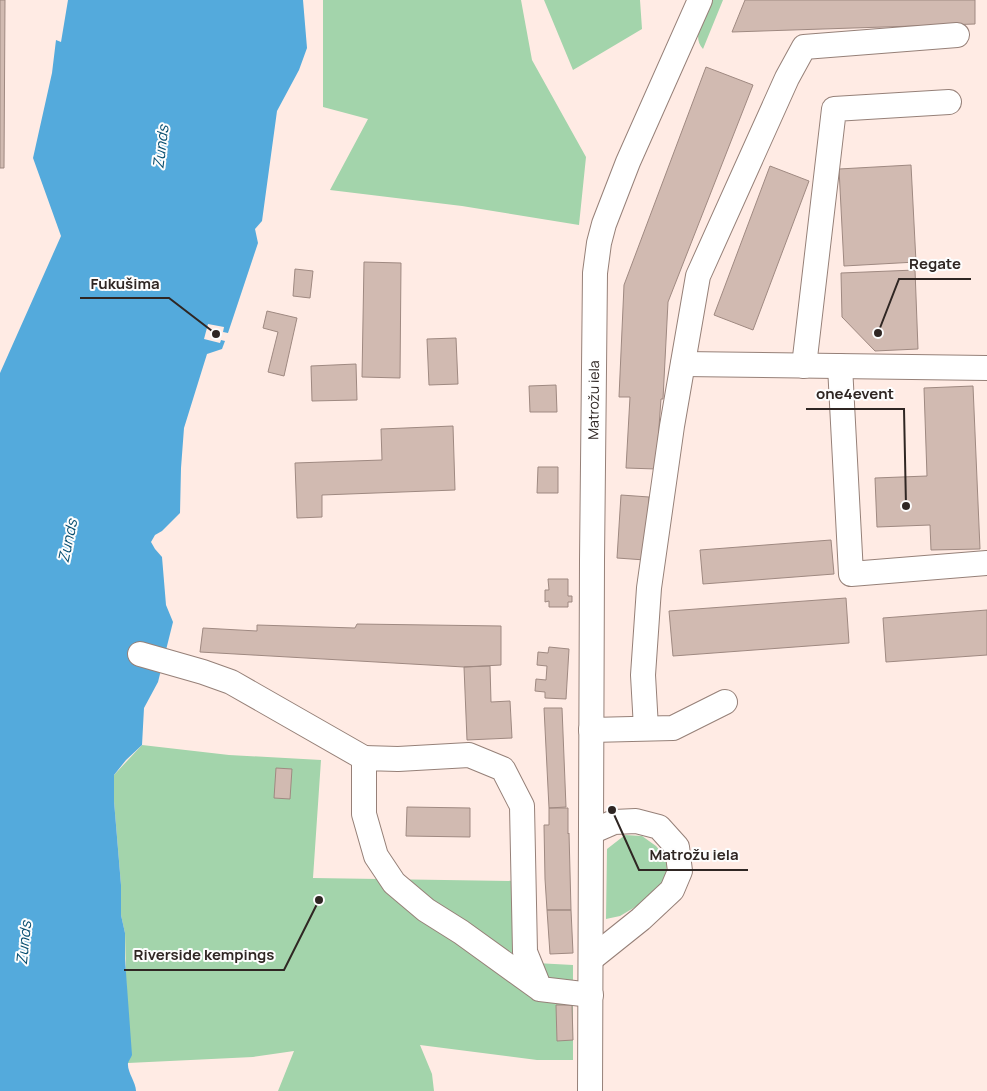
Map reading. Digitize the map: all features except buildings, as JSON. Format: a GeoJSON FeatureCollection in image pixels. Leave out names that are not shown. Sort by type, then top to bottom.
{"type":"FeatureCollection","features":[{"type":"Feature","properties":{"kind":"street","name":"Matrožu iela"},"geometry":{"type":"LineString","coordinates":[[590,1091],[590,832],[596,272],[599,243],[604,224],[628,162],[700,0]]}},
{"type":"Feature","properties":{"kind":"street"},"geometry":{"type":"LineString","coordinates":[[646,728],[643,674],[650,588],[672,426],[698,276],[787,78],[804,47],[957,35]]}},
{"type":"Feature","properties":{"kind":"street"},"geometry":{"type":"LineString","coordinates":[[804,366],[834,109],[949,102]]}},
{"type":"Feature","properties":{"kind":"street"},"geometry":{"type":"LineString","coordinates":[[683,364],[987,368]]}},
{"type":"Feature","properties":{"kind":"street"},"geometry":{"type":"LineString","coordinates":[[840,366],[851,574],[987,563]]}},
{"type":"Feature","properties":{"kind":"street"},"geometry":{"type":"LineString","coordinates":[[140,654],[231,682],[364,758],[398,759],[469,755],[503,769],[522,806],[525,952],[540,989]]}},
{"type":"Feature","properties":{"kind":"street"},"geometry":{"type":"LineString","coordinates":[[591,730],[673,728],[725,702]]}},
{"type":"Feature","properties":{"kind":"street"},"geometry":{"type":"LineString","coordinates":[[364,758],[364,814],[376,856],[394,883],[426,910],[461,932],[540,989],[591,995]]}},
{"type":"Feature","properties":{"kind":"street"},"geometry":{"type":"LineString","coordinates":[[590,832],[614,822],[636,821],[659,827],[677,846],[680,871],[672,890],[641,919],[591,959]]}},
{"type":"Feature","properties":{"kind":"green space"},"geometry":{"type":"Polygon","coordinates":[[[323,0],[521,0],[532,60],[586,157],[579,225],[462,206],[330,190],[368,119],[323,107],[323,0]]]}},
{"type":"Feature","properties":{"kind":"green space"},"geometry":{"type":"Polygon","coordinates":[[[544,0],[640,0],[642,29],[573,70],[544,0]]]}},
{"type":"Feature","properties":{"kind":"green space"},"geometry":{"type":"Polygon","coordinates":[[[713,0],[723,0],[703,49],[698,37],[700,24],[713,0]]]}},
{"type":"Feature","properties":{"kind":"green space"},"geometry":{"type":"Polygon","coordinates":[[[142,745],[229,755],[321,760],[313,878],[518,881],[517,962],[573,965],[573,1060],[537,1060],[420,1045],[432,1074],[434,1091],[278,1091],[294,1051],[253,1057],[128,1063],[125,933],[121,915],[114,775],[142,745]]]}},
{"type":"Feature","properties":{"kind":"green space"},"geometry":{"type":"Polygon","coordinates":[[[625,835],[642,836],[656,846],[668,860],[664,883],[652,897],[620,916],[606,919],[607,849],[625,835]]]}},
{"type":"Feature","properties":{"kind":"water","name":"Zunds"},"geometry":{"type":"Polygon","coordinates":[[[68,0],[303,0],[307,48],[299,70],[277,111],[262,221],[255,229],[258,243],[228,333],[223,332],[224,327],[208,324],[204,339],[220,343],[221,340],[225,341],[222,349],[207,354],[184,428],[180,513],[162,531],[155,535],[151,542],[162,557],[166,605],[173,622],[158,682],[144,708],[142,745],[114,775],[121,915],[125,933],[132,1055],[128,1066],[136,1091],[0,1091],[0,373],[61,236],[33,158],[52,73],[56,40],[61,42],[68,0]]]}},
{"type":"Feature","properties":{"kind":"place","name":"Regate"},"geometry":{"type":"Point","coordinates":[878,333]}},
{"type":"Feature","properties":{"kind":"place","name":"Fukušima"},"geometry":{"type":"Point","coordinates":[216,334]}},
{"type":"Feature","properties":{"kind":"place","name":"one4event"},"geometry":{"type":"Point","coordinates":[906,506]}},
{"type":"Feature","properties":{"kind":"place","name":"Matrožu iela"},"geometry":{"type":"Point","coordinates":[612,810]}},
{"type":"Feature","properties":{"kind":"place","name":"Riverside kempings"},"geometry":{"type":"Point","coordinates":[319,900]}}]}
